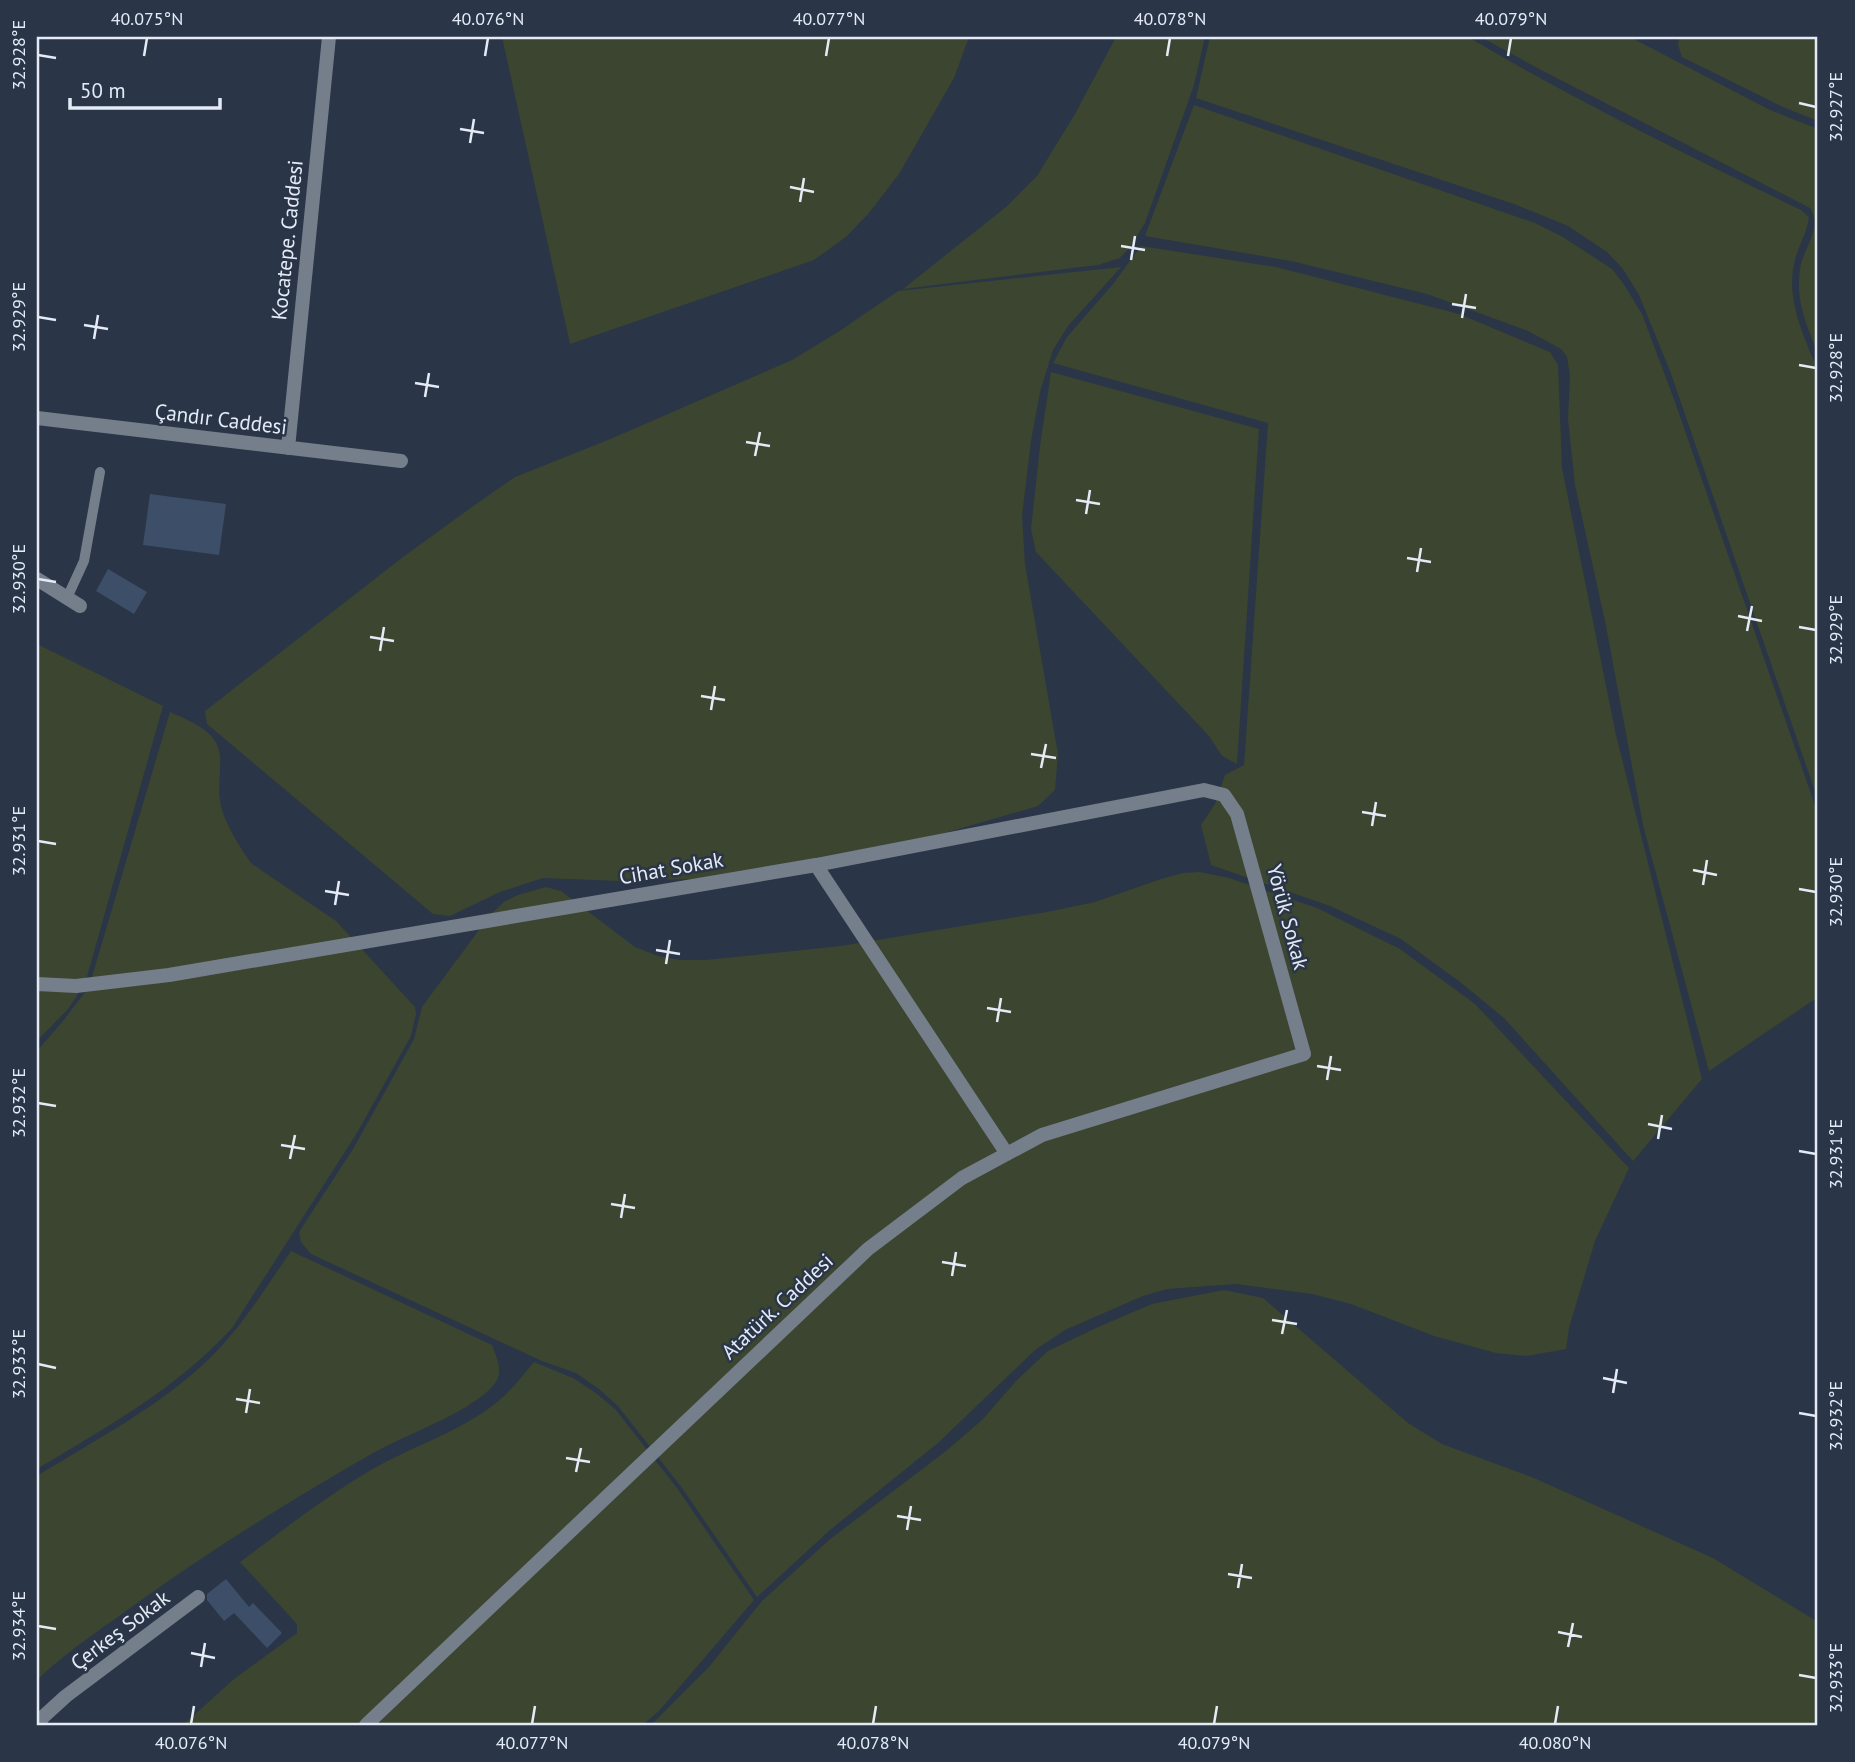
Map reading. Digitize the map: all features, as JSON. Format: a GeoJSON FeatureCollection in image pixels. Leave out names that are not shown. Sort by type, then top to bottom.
{"type":"FeatureCollection","features":[{"type":"Feature","properties":{"kind":"street","name":"Kocatepe. Caddesi"},"geometry":{"type":"LineString","coordinates":[[288,448],[329,37]]}},
{"type":"Feature","properties":{"kind":"street","name":"Çandır Caddesi"},"geometry":{"type":"LineString","coordinates":[[37,418],[401,461]]}},
{"type":"Feature","properties":{"kind":"street"},"geometry":{"type":"LineString","coordinates":[[37,579],[80,606]]}},
{"type":"Feature","properties":{"kind":"street","name":"Cihat Sokak"},"geometry":{"type":"LineString","coordinates":[[37,984],[76,986],[169,975],[816,865],[1203,790],[1224,794]]}},
{"type":"Feature","properties":{"kind":"street","name":"Yörük Sokak"},"geometry":{"type":"LineString","coordinates":[[1224,794],[1237,814],[1304,1054]]}},
{"type":"Feature","properties":{"kind":"street"},"geometry":{"type":"LineString","coordinates":[[816,865],[1007,1154]]}},
{"type":"Feature","properties":{"kind":"street","name":"Atatürk. Caddesi"},"geometry":{"type":"LineString","coordinates":[[366,1725],[868,1249],[962,1178],[1042,1135],[1304,1054]]}},
{"type":"Feature","properties":{"kind":"street","name":"Çerkeş Sokak"},"geometry":{"type":"LineString","coordinates":[[37,1725],[65,1696],[198,1597]]}},
{"type":"Feature","properties":{"kind":"lane"},"geometry":{"type":"LineString","coordinates":[[67,598],[84,561],[100,472]]}},
{"type":"Feature","properties":{"kind":"green space"},"geometry":{"type":"Polygon","coordinates":[[[502,37],[969,37],[954,78],[899,174],[869,213],[846,237],[814,260],[570,344],[502,37]]]}},
{"type":"Feature","properties":{"kind":"green space"},"geometry":{"type":"Polygon","coordinates":[[[1116,37],[1205,37],[1194,85],[1145,223],[1130,247],[1120,258],[1098,265],[903,289],[1006,207],[1037,176],[1075,114],[1116,37]]]}},
{"type":"Feature","properties":{"kind":"green space"},"geometry":{"type":"Polygon","coordinates":[[[1210,37],[1468,37],[1591,106],[1801,210],[1809,217],[1795,258],[1792,278],[1798,319],[1818,371],[1818,800],[1670,371],[1639,295],[1623,269],[1607,252],[1568,226],[1514,204],[1196,98],[1210,37]]]}},
{"type":"Feature","properties":{"kind":"green space"},"geometry":{"type":"Polygon","coordinates":[[[1481,37],[1630,37],[1770,110],[1818,129],[1818,354],[1804,316],[1799,291],[1801,264],[1814,229],[1810,208],[1481,37]]]}},
{"type":"Feature","properties":{"kind":"green space"},"geometry":{"type":"Polygon","coordinates":[[[1679,37],[1818,37],[1818,121],[1783,107],[1682,57],[1678,45],[1679,37]]]}},
{"type":"Feature","properties":{"kind":"green space"},"geometry":{"type":"Polygon","coordinates":[[[1194,105],[1535,223],[1563,237],[1612,269],[1642,314],[1818,814],[1818,997],[1709,1071],[1643,825],[1606,626],[1575,485],[1568,419],[1570,376],[1567,357],[1561,349],[1528,331],[1427,294],[1291,261],[1145,236],[1194,105]]]}},
{"type":"Feature","properties":{"kind":"green space"},"geometry":{"type":"Polygon","coordinates":[[[1141,246],[1276,267],[1459,314],[1550,352],[1558,365],[1562,468],[1616,735],[1702,1079],[1633,1161],[1504,1018],[1401,939],[1330,906],[1211,865],[1201,825],[1215,804],[1225,775],[1244,765],[1268,423],[1053,363],[1067,337],[1113,284],[1141,246]]]}},
{"type":"Feature","properties":{"kind":"green space"},"geometry":{"type":"Polygon","coordinates":[[[1121,267],[1068,326],[1053,350],[1040,392],[1031,441],[1022,516],[1025,564],[1058,754],[1055,790],[1038,806],[828,867],[764,877],[620,881],[543,878],[500,892],[450,916],[433,914],[207,724],[205,711],[403,557],[515,477],[608,440],[792,360],[898,291],[1121,267]]]}},
{"type":"Feature","properties":{"kind":"green space"},"geometry":{"type":"Polygon","coordinates":[[[1051,372],[1259,429],[1237,764],[1222,756],[1209,736],[1036,552],[1031,529],[1051,372]]]}},
{"type":"Feature","properties":{"kind":"green space"},"geometry":{"type":"Polygon","coordinates":[[[37,644],[163,706],[85,984],[68,1009],[37,1041],[37,644]]]}},
{"type":"Feature","properties":{"kind":"green space"},"geometry":{"type":"Polygon","coordinates":[[[170,712],[202,728],[215,740],[220,757],[219,795],[222,809],[233,834],[252,864],[336,921],[415,1007],[416,1014],[411,1036],[357,1133],[232,1328],[188,1370],[140,1406],[37,1469],[37,1051],[89,987],[170,712]]]}},
{"type":"Feature","properties":{"kind":"green space"},"geometry":{"type":"Polygon","coordinates":[[[1200,872],[1229,878],[1317,908],[1400,949],[1475,1004],[1629,1168],[1595,1241],[1569,1328],[1566,1349],[1527,1356],[1496,1353],[1434,1336],[1351,1304],[1312,1294],[1236,1284],[1167,1289],[1143,1296],[1065,1330],[1035,1350],[938,1443],[830,1530],[757,1597],[682,1488],[618,1406],[599,1389],[576,1373],[542,1361],[311,1254],[301,1242],[299,1232],[353,1149],[414,1039],[422,1007],[490,915],[504,902],[518,895],[546,887],[561,891],[635,947],[658,956],[680,960],[706,960],[841,946],[1047,912],[1095,902],[1183,873],[1200,872]]]}},
{"type":"Feature","properties":{"kind":"green space"},"geometry":{"type":"Polygon","coordinates":[[[291,1251],[492,1345],[499,1367],[498,1378],[485,1394],[466,1407],[375,1452],[222,1545],[162,1585],[37,1680],[37,1476],[152,1405],[195,1372],[235,1330],[291,1251]]]}},
{"type":"Feature","properties":{"kind":"green space"},"geometry":{"type":"Polygon","coordinates":[[[1224,1290],[1263,1298],[1408,1423],[1442,1444],[1534,1478],[1713,1558],[1818,1622],[1818,1725],[651,1725],[708,1668],[762,1601],[829,1540],[946,1451],[982,1420],[1017,1380],[1048,1351],[1152,1304],[1224,1290]]]}},
{"type":"Feature","properties":{"kind":"green space"},"geometry":{"type":"Polygon","coordinates":[[[534,1362],[573,1378],[616,1410],[677,1488],[754,1600],[659,1711],[643,1725],[183,1725],[234,1679],[297,1633],[297,1624],[240,1562],[354,1480],[487,1410],[506,1394],[534,1362]]]}},
{"type":"Feature","properties":{"kind":"building"},"geometry":{"type":"Polygon","coordinates":[[[150,494],[226,504],[219,555],[143,545],[150,494]]]}},
{"type":"Feature","properties":{"kind":"building"},"geometry":{"type":"Polygon","coordinates":[[[108,569],[147,592],[134,614],[96,591],[108,569]]]}},
{"type":"Feature","properties":{"kind":"building"},"geometry":{"type":"Polygon","coordinates":[[[226,1579],[249,1607],[253,1603],[282,1633],[267,1648],[234,1613],[224,1621],[207,1600],[207,1594],[226,1579]]]}}]}
